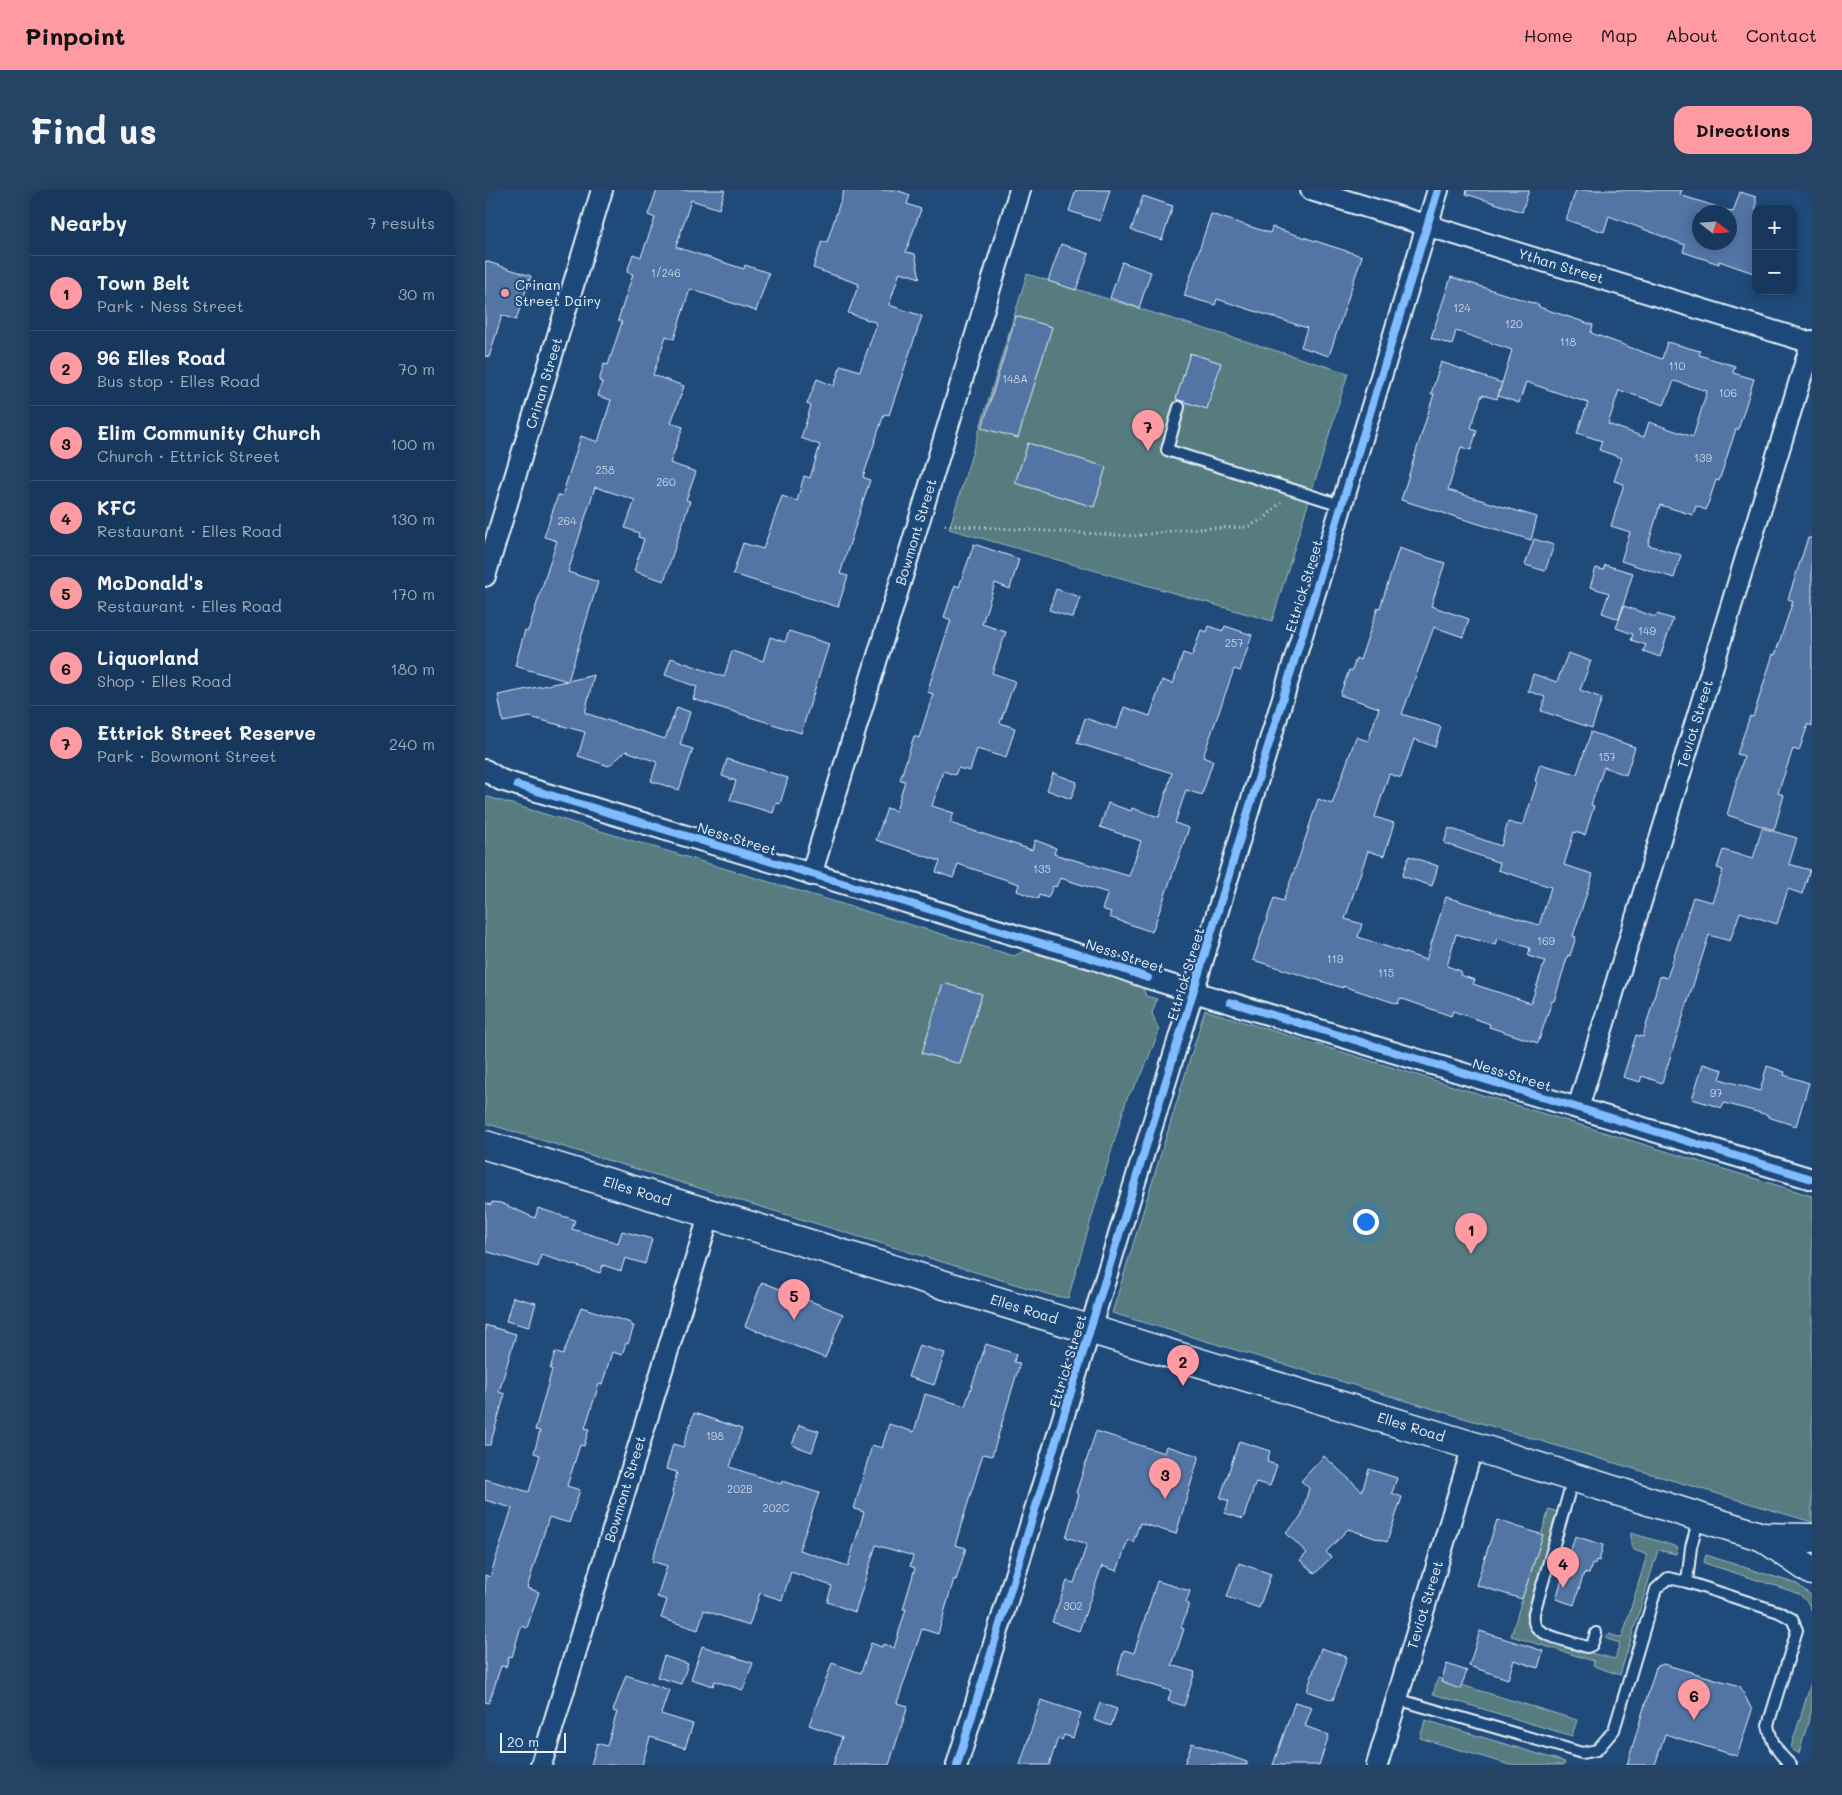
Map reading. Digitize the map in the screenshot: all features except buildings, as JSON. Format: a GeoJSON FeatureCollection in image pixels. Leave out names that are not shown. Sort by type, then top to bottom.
{"type":"FeatureCollection","features":[{"type":"Feature","properties":{"kind":"main road","name":"Elles Road"},"geometry":{"type":"LineString","coordinates":[[485,1145],[1473,1446],[1763,1537],[1812,1538]]}},
{"type":"Feature","properties":{"kind":"main road","name":"Elles Road"},"geometry":{"type":"LineString","coordinates":[[1763,1537],[1812,1571]]}},
{"type":"Feature","properties":{"kind":"street","name":"Crinan Street"},"geometry":{"type":"LineString","coordinates":[[485,576],[602,190]]}},
{"type":"Feature","properties":{"kind":"street","name":"Bowmont Street"},"geometry":{"type":"LineString","coordinates":[[811,875],[1020,190]]}},
{"type":"Feature","properties":{"kind":"street","name":"Ythan Street"},"geometry":{"type":"LineString","coordinates":[[1311,190],[1812,342]]}},
{"type":"Feature","properties":{"kind":"street","name":"Ettrick Street"},"geometry":{"type":"LineString","coordinates":[[957,1765],[1195,991],[1341,505],[1439,190]]}},
{"type":"Feature","properties":{"kind":"street","name":"Teviot Street"},"geometry":{"type":"LineString","coordinates":[[1578,1108],[1812,342]]}},
{"type":"Feature","properties":{"kind":"street","name":"Ness Street"},"geometry":{"type":"LineString","coordinates":[[490,777],[1812,1179]]}},
{"type":"Feature","properties":{"kind":"street","name":"Bowmont Street"},"geometry":{"type":"LineString","coordinates":[[541,1765],[710,1212]]}},
{"type":"Feature","properties":{"kind":"street","name":"Teviot Street"},"geometry":{"type":"LineString","coordinates":[[1377,1765],[1473,1446]]}},
{"type":"Feature","properties":{"kind":"lane"},"geometry":{"type":"LineString","coordinates":[[1179,407],[1167,450],[1341,505]]}},
{"type":"Feature","properties":{"kind":"lane"},"geometry":{"type":"LineString","coordinates":[[1574,1478],[1534,1613],[1534,1622],[1538,1629],[1545,1634],[1587,1647],[1592,1645],[1596,1633]]}},
{"type":"Feature","properties":{"kind":"lane"},"geometry":{"type":"LineString","coordinates":[[1687,1582],[1691,1548],[1700,1517]]}},
{"type":"Feature","properties":{"kind":"lane"},"geometry":{"type":"LineString","coordinates":[[1397,1699],[1582,1753],[1597,1750],[1614,1730],[1656,1589],[1668,1578],[1687,1582],[1779,1612],[1792,1619],[1797,1630],[1768,1725],[1771,1739],[1779,1754],[1791,1765]]}},
{"type":"Feature","properties":{"kind":"path"},"geometry":{"type":"LineString","coordinates":[[945,525],[1133,536],[1188,529],[1249,527],[1265,518],[1294,490]]}},
{"type":"Feature","properties":{"kind":"green space"},"geometry":{"type":"Polygon","coordinates":[[[1027,274],[1348,373],[1272,621],[949,529],[1027,274]]]}},
{"type":"Feature","properties":{"kind":"green space"},"geometry":{"type":"Polygon","coordinates":[[[485,796],[1014,956],[1028,949],[1141,983],[1146,996],[1157,999],[1152,1013],[1159,1031],[1142,1074],[1127,1098],[1068,1298],[1054,1296],[485,1123],[485,796]]]}},
{"type":"Feature","properties":{"kind":"green space"},"geometry":{"type":"Polygon","coordinates":[[[1205,1010],[1812,1196],[1812,1522],[1112,1313],[1205,1010]]]}},
{"type":"Feature","properties":{"kind":"green space"},"geometry":{"type":"Polygon","coordinates":[[[1549,1509],[1558,1512],[1526,1615],[1528,1625],[1533,1633],[1559,1645],[1615,1659],[1620,1643],[1606,1637],[1609,1634],[1622,1638],[1647,1555],[1634,1550],[1631,1545],[1631,1533],[1678,1547],[1676,1554],[1658,1550],[1620,1675],[1593,1666],[1594,1661],[1511,1636],[1549,1509]]]}},
{"type":"Feature","properties":{"kind":"green space"},"geometry":{"type":"Polygon","coordinates":[[[1706,1555],[1797,1584],[1812,1596],[1812,1611],[1808,1603],[1799,1594],[1704,1563],[1706,1555]]]}},
{"type":"Feature","properties":{"kind":"green space"},"geometry":{"type":"Polygon","coordinates":[[[1438,1678],[1577,1720],[1572,1736],[1433,1694],[1438,1678]]]}},
{"type":"Feature","properties":{"kind":"green space"},"geometry":{"type":"Polygon","coordinates":[[[1812,1680],[1812,1709],[1799,1753],[1792,1750],[1791,1747],[1812,1680]]]}},
{"type":"Feature","properties":{"kind":"green space"},"geometry":{"type":"Polygon","coordinates":[[[1425,1720],[1565,1762],[1564,1765],[1510,1765],[1420,1738],[1425,1720]]]}},
{"type":"Feature","properties":{"kind":"cycle path"},"geometry":{"type":"LineString","coordinates":[[957,1765],[1438,190]]}},
{"type":"Feature","properties":{"kind":"cycle path"},"geometry":{"type":"LineString","coordinates":[[517,785],[1094,959],[1148,978]]}},
{"type":"Feature","properties":{"kind":"cycle path"},"geometry":{"type":"LineString","coordinates":[[1230,1002],[1812,1179]]}},
{"type":"Feature","properties":{"kind":"place","name":"Crinan Street Dairy"},"geometry":{"type":"Point","coordinates":[505,293]}},
{"type":"Feature","properties":{"kind":"place","name":"Ettrick Street Reserve"},"geometry":{"type":"Point","coordinates":[1148,451]}},
{"type":"Feature","properties":{"kind":"place","name":"Town Belt"},"geometry":{"type":"Point","coordinates":[1471,1254]}},
{"type":"Feature","properties":{"kind":"place","name":"McDonald's"},"geometry":{"type":"Point","coordinates":[794,1320]}},
{"type":"Feature","properties":{"kind":"place","name":"96 Elles Road"},"geometry":{"type":"Point","coordinates":[1183,1386]}},
{"type":"Feature","properties":{"kind":"place","name":"Elim Community Church"},"geometry":{"type":"Point","coordinates":[1165,1499]}},
{"type":"Feature","properties":{"kind":"place","name":"KFC"},"geometry":{"type":"Point","coordinates":[1563,1588]}},
{"type":"Feature","properties":{"kind":"place","name":"Liquorland"},"geometry":{"type":"Point","coordinates":[1694,1720]}}]}
